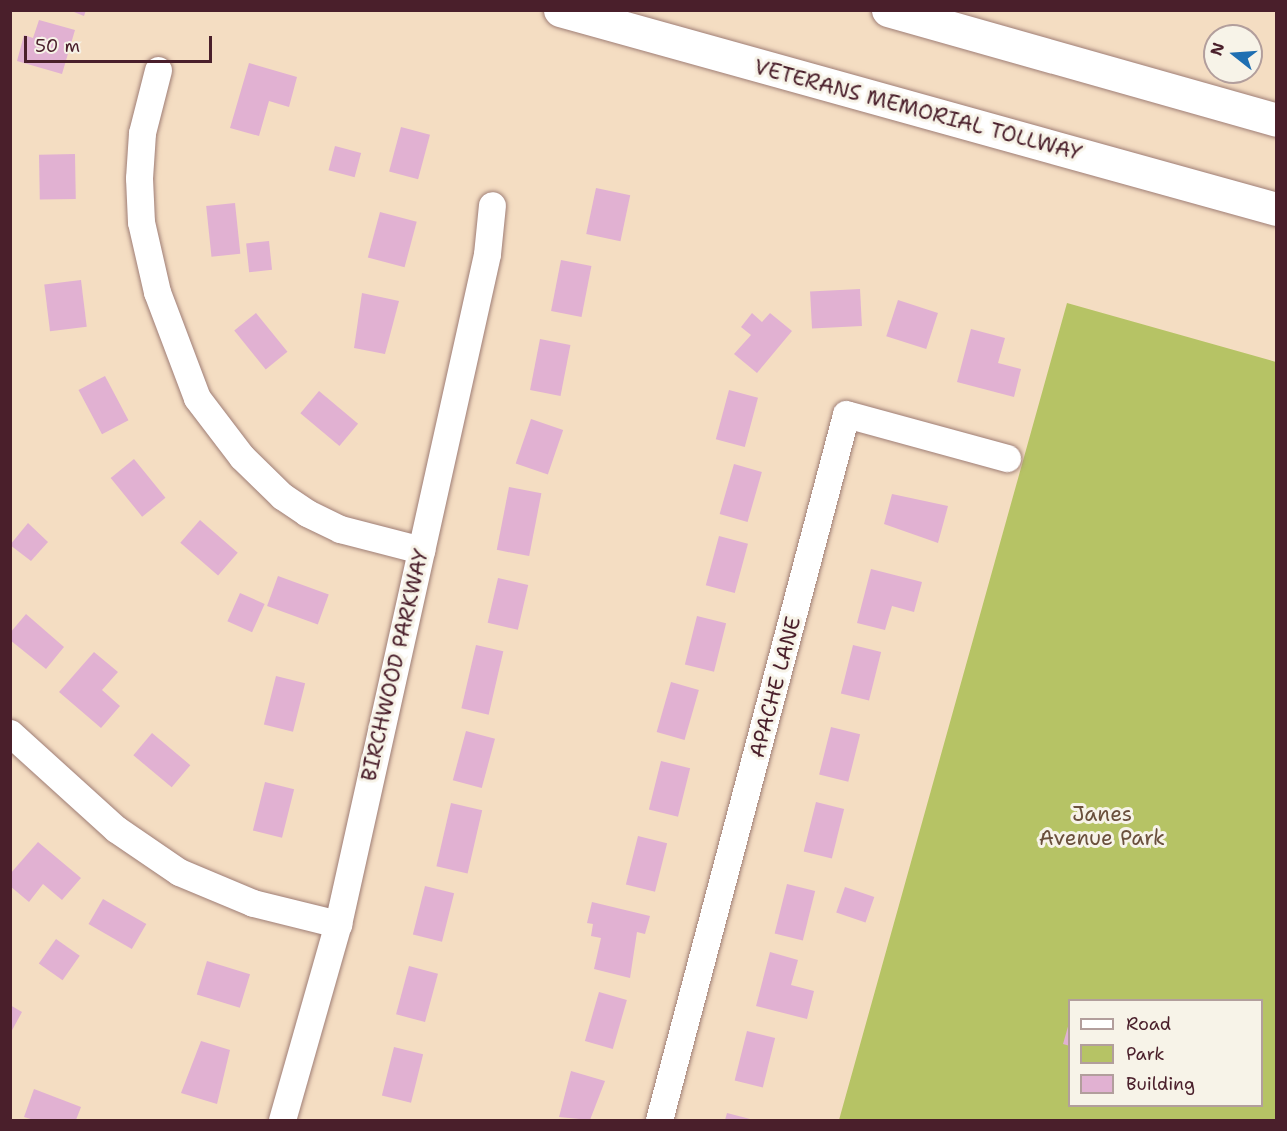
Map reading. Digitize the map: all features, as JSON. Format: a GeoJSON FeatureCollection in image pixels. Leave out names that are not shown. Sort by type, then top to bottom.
{"type":"FeatureCollection","features":[{"type":"Feature","properties":{"kind":"highway","name":"VETERANS MEMORIAL TOLLWAY"},"geometry":{"type":"LineString","coordinates":[[560,10],[1276,208]]}},
{"type":"Feature","properties":{"kind":"highway"},"geometry":{"type":"LineString","coordinates":[[888,10],[1276,120]]}},
{"type":"Feature","properties":{"kind":"street"},"geometry":{"type":"LineString","coordinates":[[158,70],[141,141],[141,222],[157,292],[197,398],[242,457],[282,496],[307,513],[349,532],[421,550]]}},
{"type":"Feature","properties":{"kind":"street","name":"BIRCHWOOD PARKWAY"},"geometry":{"type":"LineString","coordinates":[[282,1120],[338,924],[487,254],[492,205]]}},
{"type":"Feature","properties":{"kind":"street","name":"APACHE LANE"},"geometry":{"type":"LineString","coordinates":[[659,1120],[846,414],[1007,458]]}},
{"type":"Feature","properties":{"kind":"street"},"geometry":{"type":"LineString","coordinates":[[10,733],[116,829],[179,872],[252,903],[338,924]]}},
{"type":"Feature","properties":{"kind":"green space","name":"Janes Avenue Park"},"geometry":{"type":"Polygon","coordinates":[[[1067,303],[1276,362],[1276,1120],[839,1120],[1067,303]]]}},
{"type":"Feature","properties":{"kind":"building"},"geometry":{"type":"Polygon","coordinates":[[[69,10],[86,10],[84,16],[69,10]]]}},
{"type":"Feature","properties":{"kind":"building"},"geometry":{"type":"Polygon","coordinates":[[[39,20],[75,30],[62,74],[17,61],[24,35],[33,38],[39,20]]]}},
{"type":"Feature","properties":{"kind":"building"},"geometry":{"type":"Polygon","coordinates":[[[249,63],[297,77],[289,107],[269,101],[259,136],[230,128],[249,63]]]}},
{"type":"Feature","properties":{"kind":"building"},"geometry":{"type":"Polygon","coordinates":[[[401,127],[430,135],[418,179],[389,171],[401,127]]]}},
{"type":"Feature","properties":{"kind":"building"},"geometry":{"type":"Polygon","coordinates":[[[335,146],[361,153],[355,177],[329,170],[335,146]]]}},
{"type":"Feature","properties":{"kind":"building"},"geometry":{"type":"Polygon","coordinates":[[[75,154],[76,199],[40,200],[39,155],[75,154]]]}},
{"type":"Feature","properties":{"kind":"building"},"geometry":{"type":"Polygon","coordinates":[[[596,188],[630,195],[620,241],[586,234],[596,188]]]}},
{"type":"Feature","properties":{"kind":"building"},"geometry":{"type":"Polygon","coordinates":[[[235,203],[240,254],[211,257],[206,206],[235,203]]]}},
{"type":"Feature","properties":{"kind":"building"},"geometry":{"type":"Polygon","coordinates":[[[380,212],[417,222],[405,267],[368,257],[380,212]]]}},
{"type":"Feature","properties":{"kind":"building"},"geometry":{"type":"Polygon","coordinates":[[[269,241],[272,270],[249,272],[246,243],[269,241]]]}},
{"type":"Feature","properties":{"kind":"building"},"geometry":{"type":"Polygon","coordinates":[[[561,260],[591,266],[582,317],[551,311],[561,260]]]}},
{"type":"Feature","properties":{"kind":"building"},"geometry":{"type":"Polygon","coordinates":[[[81,280],[87,327],[50,331],[44,285],[81,280]]]}},
{"type":"Feature","properties":{"kind":"building"},"geometry":{"type":"Polygon","coordinates":[[[860,289],[862,326],[812,329],[810,292],[860,289]]]}},
{"type":"Feature","properties":{"kind":"building"},"geometry":{"type":"Polygon","coordinates":[[[362,293],[399,301],[385,354],[354,348],[362,293]]]}},
{"type":"Feature","properties":{"kind":"building"},"geometry":{"type":"Polygon","coordinates":[[[898,300],[938,313],[926,349],[886,336],[898,300]]]}},
{"type":"Feature","properties":{"kind":"building"},"geometry":{"type":"Polygon","coordinates":[[[256,313],[287,352],[266,369],[234,331],[256,313]]]}},
{"type":"Feature","properties":{"kind":"building"},"geometry":{"type":"Polygon","coordinates":[[[752,313],[762,322],[770,313],[792,331],[757,373],[734,354],[751,335],[741,327],[752,313]]]}},
{"type":"Feature","properties":{"kind":"building"},"geometry":{"type":"Polygon","coordinates":[[[971,329],[1005,338],[998,363],[1021,369],[1014,397],[957,382],[971,329]]]}},
{"type":"Feature","properties":{"kind":"building"},"geometry":{"type":"Polygon","coordinates":[[[540,339],[570,345],[561,396],[530,390],[540,339]]]}},
{"type":"Feature","properties":{"kind":"building"},"geometry":{"type":"Polygon","coordinates":[[[105,376],[128,420],[102,434],[79,390],[105,376]]]}},
{"type":"Feature","properties":{"kind":"building"},"geometry":{"type":"Polygon","coordinates":[[[729,390],[758,398],[745,447],[716,439],[729,390]]]}},
{"type":"Feature","properties":{"kind":"building"},"geometry":{"type":"Polygon","coordinates":[[[319,391],[358,424],[339,446],[300,413],[319,391]]]}},
{"type":"Feature","properties":{"kind":"building"},"geometry":{"type":"Polygon","coordinates":[[[531,419],[563,430],[548,475],[516,463],[531,419]]]}},
{"type":"Feature","properties":{"kind":"building"},"geometry":{"type":"Polygon","coordinates":[[[134,459],[165,498],[142,517],[111,478],[134,459]]]}},
{"type":"Feature","properties":{"kind":"building"},"geometry":{"type":"Polygon","coordinates":[[[734,464],[762,472],[748,522],[720,514],[734,464]]]}},
{"type":"Feature","properties":{"kind":"building"},"geometry":{"type":"Polygon","coordinates":[[[509,487],[541,493],[529,556],[497,550],[509,487]]]}},
{"type":"Feature","properties":{"kind":"building"},"geometry":{"type":"Polygon","coordinates":[[[892,494],[948,506],[938,543],[884,524],[892,494]]]}},
{"type":"Feature","properties":{"kind":"building"},"geometry":{"type":"Polygon","coordinates":[[[200,520],[238,553],[218,575],[180,543],[200,520]]]}},
{"type":"Feature","properties":{"kind":"building"},"geometry":{"type":"Polygon","coordinates":[[[28,523],[48,542],[31,561],[10,545],[28,523]]]}},
{"type":"Feature","properties":{"kind":"building"},"geometry":{"type":"Polygon","coordinates":[[[719,536],[748,544],[735,593],[706,585],[719,536]]]}},
{"type":"Feature","properties":{"kind":"building"},"geometry":{"type":"Polygon","coordinates":[[[871,569],[922,582],[914,612],[892,606],[885,630],[857,623],[871,569]]]}},
{"type":"Feature","properties":{"kind":"building"},"geometry":{"type":"Polygon","coordinates":[[[278,576],[329,594],[318,625],[267,606],[278,576]]]}},
{"type":"Feature","properties":{"kind":"building"},"geometry":{"type":"Polygon","coordinates":[[[498,578],[528,585],[518,630],[488,623],[498,578]]]}},
{"type":"Feature","properties":{"kind":"building"},"geometry":{"type":"Polygon","coordinates":[[[240,593],[265,604],[252,632],[227,621],[240,593]]]}},
{"type":"Feature","properties":{"kind":"building"},"geometry":{"type":"Polygon","coordinates":[[[26,614],[64,647],[46,669],[10,640],[10,633],[26,614]]]}},
{"type":"Feature","properties":{"kind":"building"},"geometry":{"type":"Polygon","coordinates":[[[697,616],[726,623],[714,672],[685,665],[697,616]]]}},
{"type":"Feature","properties":{"kind":"building"},"geometry":{"type":"Polygon","coordinates":[[[476,645],[503,651],[489,715],[461,708],[476,645]]]}},
{"type":"Feature","properties":{"kind":"building"},"geometry":{"type":"Polygon","coordinates":[[[853,645],[881,652],[869,701],[841,694],[853,645]]]}},
{"type":"Feature","properties":{"kind":"building"},"geometry":{"type":"Polygon","coordinates":[[[94,652],[118,672],[102,690],[120,706],[101,728],[59,692],[94,652]]]}},
{"type":"Feature","properties":{"kind":"building"},"geometry":{"type":"Polygon","coordinates":[[[276,676],[305,683],[293,732],[264,725],[276,676]]]}},
{"type":"Feature","properties":{"kind":"building"},"geometry":{"type":"Polygon","coordinates":[[[671,682],[699,690],[685,740],[657,732],[671,682]]]}},
{"type":"Feature","properties":{"kind":"building"},"geometry":{"type":"Polygon","coordinates":[[[831,727],[860,734],[848,782],[819,775],[831,727]]]}},
{"type":"Feature","properties":{"kind":"building"},"geometry":{"type":"Polygon","coordinates":[[[466,731],[495,739],[482,788],[453,780],[466,731]]]}},
{"type":"Feature","properties":{"kind":"building"},"geometry":{"type":"Polygon","coordinates":[[[152,733],[190,765],[172,787],[133,755],[152,733]]]}},
{"type":"Feature","properties":{"kind":"building"},"geometry":{"type":"Polygon","coordinates":[[[661,761],[690,768],[678,817],[649,810],[661,761]]]}},
{"type":"Feature","properties":{"kind":"building"},"geometry":{"type":"Polygon","coordinates":[[[265,782],[294,789],[282,838],[253,831],[265,782]]]}},
{"type":"Feature","properties":{"kind":"building"},"geometry":{"type":"Polygon","coordinates":[[[816,802],[844,809],[832,859],[804,851],[816,802]]]}},
{"type":"Feature","properties":{"kind":"building"},"geometry":{"type":"Polygon","coordinates":[[[451,803],[482,810],[468,874],[436,866],[451,803]]]}},
{"type":"Feature","properties":{"kind":"building"},"geometry":{"type":"Polygon","coordinates":[[[638,836],[667,843],[655,892],[626,885],[638,836]]]}},
{"type":"Feature","properties":{"kind":"building"},"geometry":{"type":"Polygon","coordinates":[[[38,842],[81,878],[62,900],[43,884],[29,902],[10,886],[10,874],[38,842]]]}},
{"type":"Feature","properties":{"kind":"building"},"geometry":{"type":"Polygon","coordinates":[[[787,884],[815,891],[803,941],[775,933],[787,884]]]}},
{"type":"Feature","properties":{"kind":"building"},"geometry":{"type":"Polygon","coordinates":[[[425,886],[454,893],[442,942],[413,935],[425,886]]]}},
{"type":"Feature","properties":{"kind":"building"},"geometry":{"type":"Polygon","coordinates":[[[845,887],[874,897],[866,923],[836,913],[845,887]]]}},
{"type":"Feature","properties":{"kind":"building"},"geometry":{"type":"Polygon","coordinates":[[[103,899],[146,924],[132,949],[88,924],[103,899]]]}},
{"type":"Feature","properties":{"kind":"building"},"geometry":{"type":"Polygon","coordinates":[[[592,902],[650,916],[645,934],[637,932],[630,978],[594,969],[601,938],[591,936],[593,924],[587,923],[592,902]]]}},
{"type":"Feature","properties":{"kind":"building"},"geometry":{"type":"Polygon","coordinates":[[[56,939],[80,956],[63,980],[39,964],[56,939]]]}},
{"type":"Feature","properties":{"kind":"building"},"geometry":{"type":"Polygon","coordinates":[[[770,952],[798,960],[791,985],[814,991],[807,1019],[756,1006],[770,952]]]}},
{"type":"Feature","properties":{"kind":"building"},"geometry":{"type":"Polygon","coordinates":[[[207,961],[250,974],[240,1008],[197,994],[207,961]]]}},
{"type":"Feature","properties":{"kind":"building"},"geometry":{"type":"Polygon","coordinates":[[[409,966],[438,974],[425,1022],[396,1014],[409,966]]]}},
{"type":"Feature","properties":{"kind":"building"},"geometry":{"type":"Polygon","coordinates":[[[599,992],[627,1000],[613,1049],[585,1041],[599,992]]]}},
{"type":"Feature","properties":{"kind":"building"},"geometry":{"type":"Polygon","coordinates":[[[10,1005],[22,1012],[10,1034],[10,1005]]]}},
{"type":"Feature","properties":{"kind":"building"},"geometry":{"type":"Polygon","coordinates":[[[1068,1026],[1068,1045],[1063,1044],[1068,1026]]]}},
{"type":"Feature","properties":{"kind":"building"},"geometry":{"type":"Polygon","coordinates":[[[747,1031],[775,1038],[763,1088],[735,1080],[747,1031]]]}},
{"type":"Feature","properties":{"kind":"building"},"geometry":{"type":"Polygon","coordinates":[[[201,1041],[230,1050],[217,1104],[181,1093],[201,1041]]]}},
{"type":"Feature","properties":{"kind":"building"},"geometry":{"type":"Polygon","coordinates":[[[394,1047],[423,1054],[411,1103],[382,1096],[394,1047]]]}},
{"type":"Feature","properties":{"kind":"building"},"geometry":{"type":"Polygon","coordinates":[[[571,1071],[605,1081],[590,1120],[559,1117],[571,1071]]]}},
{"type":"Feature","properties":{"kind":"building"},"geometry":{"type":"Polygon","coordinates":[[[34,1089],[81,1107],[76,1120],[34,1120],[24,1117],[34,1089]]]}},
{"type":"Feature","properties":{"kind":"building"},"geometry":{"type":"Polygon","coordinates":[[[727,1113],[754,1120],[725,1120],[727,1113]]]}}]}
